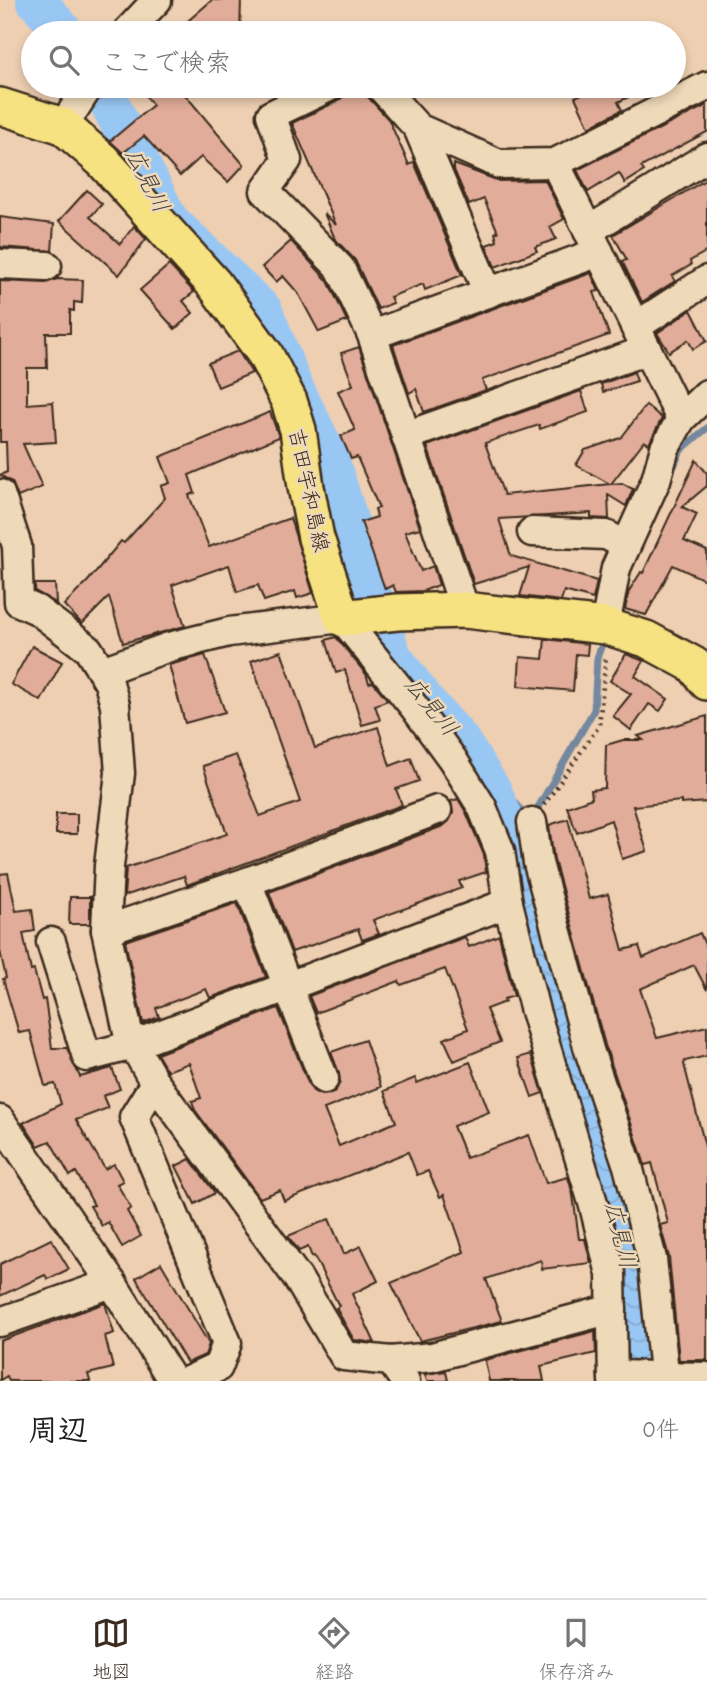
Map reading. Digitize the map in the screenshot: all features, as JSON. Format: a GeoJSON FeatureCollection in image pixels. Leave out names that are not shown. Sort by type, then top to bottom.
{"type":"FeatureCollection","features":[{"type":"Feature","properties":{"kind":"main road","name":"吉田宇和島線"},"geometry":{"type":"LineString","coordinates":[[0,106],[63,127],[103,161],[214,284],[265,354],[289,401],[298,430],[316,538],[352,618]]}},
{"type":"Feature","properties":{"kind":"main road"},"geometry":{"type":"LineString","coordinates":[[352,618],[397,612],[465,610],[610,627],[646,639],[694,665],[707,682]]}},
{"type":"Feature","properties":{"kind":"street"},"geometry":{"type":"LineString","coordinates":[[137,21],[157,0]]}},
{"type":"Feature","properties":{"kind":"street"},"geometry":{"type":"LineString","coordinates":[[686,97],[707,86]]}},
{"type":"Feature","properties":{"kind":"street"},"geometry":{"type":"LineString","coordinates":[[63,127],[82,98]]}},
{"type":"Feature","properties":{"kind":"street"},"geometry":{"type":"LineString","coordinates":[[307,98],[271,116],[287,160],[265,191],[340,268],[372,335],[465,610]]}},
{"type":"Feature","properties":{"kind":"street"},"geometry":{"type":"LineString","coordinates":[[391,98],[418,128],[488,293]]}},
{"type":"Feature","properties":{"kind":"street"},"geometry":{"type":"LineString","coordinates":[[418,128],[499,164],[555,163],[683,98]]}},
{"type":"Feature","properties":{"kind":"street"},"geometry":{"type":"LineString","coordinates":[[372,335],[488,293],[593,242],[707,157]]}},
{"type":"Feature","properties":{"kind":"street"},"geometry":{"type":"LineString","coordinates":[[555,163],[681,419]]}},
{"type":"Feature","properties":{"kind":"street"},"geometry":{"type":"LineString","coordinates":[[0,264],[47,266]]}},
{"type":"Feature","properties":{"kind":"street"},"geometry":{"type":"LineString","coordinates":[[406,436],[641,338],[707,280]]}},
{"type":"Feature","properties":{"kind":"street"},"geometry":{"type":"LineString","coordinates":[[610,627],[616,568],[656,480],[664,448],[681,419],[707,394]]}},
{"type":"Feature","properties":{"kind":"street"},"geometry":{"type":"LineString","coordinates":[[0,494],[17,546],[19,602],[37,610],[88,649],[109,683],[115,705],[120,773],[109,866],[106,930],[129,1037],[155,1083],[298,1277],[344,1356],[398,1371],[432,1357],[612,1309]]}},
{"type":"Feature","properties":{"kind":"street"},"geometry":{"type":"LineString","coordinates":[[531,532],[606,534],[626,545]]}},
{"type":"Feature","properties":{"kind":"street"},"geometry":{"type":"LineString","coordinates":[[102,671],[169,647],[229,632],[352,618],[453,760],[482,807],[500,852],[508,903],[535,1011],[611,1274],[615,1377],[707,1377]]}},
{"type":"Feature","properties":{"kind":"street"},"geometry":{"type":"LineString","coordinates":[[106,930],[247,882],[438,810]]}},
{"type":"Feature","properties":{"kind":"street"},"geometry":{"type":"LineString","coordinates":[[532,821],[538,863],[589,1050],[628,1166],[652,1259],[661,1377]]}},
{"type":"Feature","properties":{"kind":"street"},"geometry":{"type":"LineString","coordinates":[[247,882],[324,1079]]}},
{"type":"Feature","properties":{"kind":"street"},"geometry":{"type":"LineString","coordinates":[[51,942],[87,1057],[134,1045],[508,903]]}},
{"type":"Feature","properties":{"kind":"street"},"geometry":{"type":"LineString","coordinates":[[155,1083],[134,1117],[227,1343],[218,1367],[188,1381]]}},
{"type":"Feature","properties":{"kind":"street"},"geometry":{"type":"LineString","coordinates":[[0,1121],[112,1283],[173,1381]]}},
{"type":"Feature","properties":{"kind":"street"},"geometry":{"type":"LineString","coordinates":[[0,1322],[112,1283]]}},
{"type":"Feature","properties":{"kind":"path"},"geometry":{"type":"LineString","coordinates":[[532,821],[600,726],[610,627]]}},
{"type":"Feature","properties":{"kind":"water"},"geometry":{"type":"Polygon","coordinates":[[[506,787],[522,807],[524,840],[642,1251],[653,1381],[619,1381],[622,1307],[487,801],[506,787]]]}},
{"type":"Feature","properties":{"kind":"building"},"geometry":{"type":"Polygon","coordinates":[[[212,0],[241,0],[240,21],[188,21],[212,0]]]}},
{"type":"Feature","properties":{"kind":"building"},"geometry":{"type":"Polygon","coordinates":[[[147,98],[188,98],[244,165],[228,182],[201,157],[180,176],[144,136],[123,153],[110,141],[153,105],[147,98]]]}},
{"type":"Feature","properties":{"kind":"building"},"geometry":{"type":"Polygon","coordinates":[[[342,98],[369,98],[389,120],[409,165],[414,162],[462,275],[425,290],[423,284],[390,297],[393,303],[378,309],[355,260],[335,239],[324,213],[336,225],[292,123],[342,98]]]}},
{"type":"Feature","properties":{"kind":"building"},"geometry":{"type":"Polygon","coordinates":[[[575,98],[626,98],[618,102],[622,110],[589,127],[575,98]]]}},
{"type":"Feature","properties":{"kind":"building"},"geometry":{"type":"Polygon","coordinates":[[[707,105],[707,132],[641,167],[644,171],[625,183],[619,173],[588,192],[577,170],[707,105]]]}},
{"type":"Feature","properties":{"kind":"building"},"geometry":{"type":"Polygon","coordinates":[[[454,164],[499,181],[545,180],[564,219],[550,227],[556,239],[535,247],[537,251],[495,267],[486,245],[497,241],[495,233],[498,232],[484,199],[469,205],[454,164]]]}},
{"type":"Feature","properties":{"kind":"building"},"geometry":{"type":"Polygon","coordinates":[[[707,179],[707,251],[672,276],[675,281],[642,302],[622,261],[627,260],[613,235],[707,179]]]}},
{"type":"Feature","properties":{"kind":"building"},"geometry":{"type":"Polygon","coordinates":[[[87,190],[102,204],[90,217],[120,244],[134,226],[146,239],[119,275],[59,221],[87,190]]]}},
{"type":"Feature","properties":{"kind":"building"},"geometry":{"type":"Polygon","coordinates":[[[0,217],[54,224],[52,251],[0,247],[0,217]]]}},
{"type":"Feature","properties":{"kind":"building"},"geometry":{"type":"Polygon","coordinates":[[[291,241],[328,281],[347,321],[319,332],[298,293],[283,276],[276,282],[262,267],[291,241]]]}},
{"type":"Feature","properties":{"kind":"building"},"geometry":{"type":"Polygon","coordinates":[[[169,265],[194,292],[183,301],[193,313],[175,329],[140,290],[169,265]]]}},
{"type":"Feature","properties":{"kind":"building"},"geometry":{"type":"Polygon","coordinates":[[[591,273],[599,291],[594,292],[609,335],[482,380],[486,390],[424,412],[416,389],[409,393],[393,345],[591,273]]]}},
{"type":"Feature","properties":{"kind":"building"},"geometry":{"type":"Polygon","coordinates":[[[57,279],[83,280],[82,303],[74,302],[74,311],[70,310],[70,333],[46,333],[47,368],[27,368],[27,404],[53,402],[56,442],[23,444],[42,487],[18,497],[12,482],[0,475],[7,472],[6,442],[0,442],[0,281],[46,283],[57,279]]]}},
{"type":"Feature","properties":{"kind":"building"},"geometry":{"type":"Polygon","coordinates":[[[691,310],[707,341],[693,349],[688,340],[669,352],[657,333],[691,310]]]}},
{"type":"Feature","properties":{"kind":"building"},"geometry":{"type":"Polygon","coordinates":[[[359,347],[420,528],[405,532],[421,571],[433,566],[439,585],[423,591],[396,592],[393,585],[385,589],[361,522],[377,517],[375,509],[379,508],[357,457],[351,459],[341,436],[355,430],[338,391],[353,385],[341,353],[359,347]]]}},
{"type":"Feature","properties":{"kind":"building"},"geometry":{"type":"Polygon","coordinates":[[[238,351],[252,373],[218,387],[208,363],[238,351]]]}},
{"type":"Feature","properties":{"kind":"building"},"geometry":{"type":"Polygon","coordinates":[[[634,372],[637,381],[603,392],[601,384],[634,372]]]}},
{"type":"Feature","properties":{"kind":"building"},"geometry":{"type":"Polygon","coordinates":[[[581,391],[588,412],[540,429],[539,425],[485,443],[504,495],[610,484],[576,465],[585,450],[621,438],[646,405],[662,418],[649,444],[644,441],[611,484],[622,483],[633,489],[626,506],[608,495],[609,519],[591,518],[591,513],[499,519],[511,556],[597,581],[593,599],[564,591],[561,601],[520,596],[529,567],[474,584],[427,446],[581,391]]]}},
{"type":"Feature","properties":{"kind":"building"},"geometry":{"type":"Polygon","coordinates":[[[270,412],[279,437],[189,475],[195,493],[189,495],[209,547],[290,518],[313,593],[297,598],[295,591],[264,601],[258,585],[237,592],[229,565],[172,585],[185,626],[123,643],[109,597],[82,624],[64,605],[121,541],[124,543],[165,498],[161,486],[170,483],[160,457],[270,412]]]}},
{"type":"Feature","properties":{"kind":"building"},"geometry":{"type":"Polygon","coordinates":[[[696,460],[707,473],[707,486],[682,507],[697,514],[684,541],[707,551],[707,581],[673,565],[646,615],[625,609],[629,591],[641,572],[643,573],[696,460]]]}},
{"type":"Feature","properties":{"kind":"building"},"geometry":{"type":"Polygon","coordinates":[[[35,584],[55,584],[56,603],[35,591],[35,584]]]}},
{"type":"Feature","properties":{"kind":"building"},"geometry":{"type":"Polygon","coordinates":[[[336,637],[366,674],[369,683],[373,682],[388,700],[375,705],[380,720],[362,725],[345,670],[336,673],[326,640],[336,637]]]}},
{"type":"Feature","properties":{"kind":"building"},"geometry":{"type":"Polygon","coordinates":[[[545,639],[588,644],[587,655],[576,654],[573,691],[518,686],[520,657],[543,659],[545,639]]]}},
{"type":"Feature","properties":{"kind":"building"},"geometry":{"type":"Polygon","coordinates":[[[32,646],[62,662],[41,701],[11,684],[32,646]]]}},
{"type":"Feature","properties":{"kind":"building"},"geometry":{"type":"Polygon","coordinates":[[[281,651],[315,748],[378,727],[390,766],[411,758],[419,781],[396,789],[402,805],[187,885],[184,876],[124,896],[126,868],[227,834],[203,766],[236,755],[260,816],[300,802],[251,661],[281,651]]]}},
{"type":"Feature","properties":{"kind":"building"},"geometry":{"type":"Polygon","coordinates":[[[626,654],[644,661],[635,676],[668,699],[660,711],[649,704],[631,730],[613,716],[631,694],[610,681],[626,654]]]}},
{"type":"Feature","properties":{"kind":"building"},"geometry":{"type":"Polygon","coordinates":[[[205,655],[225,712],[185,723],[169,665],[205,655]]]}},
{"type":"Feature","properties":{"kind":"building"},"geometry":{"type":"Polygon","coordinates":[[[707,716],[707,802],[681,804],[681,801],[633,806],[647,851],[622,859],[611,820],[577,833],[567,807],[592,798],[591,790],[605,788],[606,745],[623,740],[643,740],[638,736],[707,716]]]}},
{"type":"Feature","properties":{"kind":"building"},"geometry":{"type":"Polygon","coordinates":[[[458,799],[484,855],[486,872],[459,881],[462,888],[373,920],[379,934],[362,940],[358,929],[292,952],[269,892],[443,826],[453,813],[451,801],[458,799]]]}},
{"type":"Feature","properties":{"kind":"building"},"geometry":{"type":"Polygon","coordinates":[[[56,814],[77,814],[77,834],[56,834],[56,814]]]}},
{"type":"Feature","properties":{"kind":"building"},"geometry":{"type":"Polygon","coordinates":[[[568,819],[589,899],[608,894],[623,950],[639,946],[643,958],[700,933],[707,949],[707,990],[694,965],[640,989],[657,1038],[707,1026],[707,1056],[685,1061],[684,1064],[707,1154],[707,1360],[679,1360],[669,1257],[660,1225],[668,1223],[652,1163],[645,1165],[605,1045],[554,860],[549,825],[568,819]]]}},
{"type":"Feature","properties":{"kind":"building"},"geometry":{"type":"Polygon","coordinates":[[[8,873],[16,911],[32,909],[35,931],[23,933],[31,971],[34,970],[42,1000],[45,999],[52,1048],[67,1048],[80,1077],[112,1068],[120,1089],[103,1096],[108,1108],[76,1120],[105,1169],[114,1164],[123,1181],[117,1184],[131,1208],[127,1211],[141,1236],[122,1247],[108,1222],[102,1226],[90,1206],[94,1205],[76,1172],[70,1176],[50,1141],[38,1146],[23,1123],[61,1104],[55,1084],[45,1086],[30,1031],[19,1033],[3,979],[6,978],[0,951],[0,874],[8,873]]]}},
{"type":"Feature","properties":{"kind":"building"},"geometry":{"type":"Polygon","coordinates":[[[70,897],[90,897],[90,924],[69,924],[70,897]]]}},
{"type":"Feature","properties":{"kind":"building"},"geometry":{"type":"Polygon","coordinates":[[[237,903],[266,977],[210,998],[206,989],[156,1008],[159,1017],[143,1023],[125,941],[237,903]]]}},
{"type":"Feature","properties":{"kind":"building"},"geometry":{"type":"Polygon","coordinates":[[[499,935],[514,996],[486,1009],[500,1042],[454,1061],[444,1039],[468,1029],[445,969],[401,985],[399,981],[316,1013],[309,996],[465,937],[469,947],[499,935]]]}},
{"type":"Feature","properties":{"kind":"building"},"geometry":{"type":"Polygon","coordinates":[[[278,1008],[309,1085],[321,1095],[331,1094],[340,1082],[331,1052],[365,1040],[381,1087],[324,1109],[339,1146],[396,1122],[384,1091],[415,1078],[417,1083],[470,1062],[489,1112],[453,1126],[466,1158],[529,1135],[546,1183],[568,1177],[579,1239],[585,1239],[591,1263],[542,1269],[541,1260],[486,1279],[502,1321],[420,1341],[391,1283],[464,1252],[444,1195],[440,1197],[428,1171],[417,1175],[408,1152],[284,1201],[280,1190],[260,1198],[195,1110],[192,1101],[201,1098],[189,1063],[167,1071],[157,1054],[278,1008]]]}},
{"type":"Feature","properties":{"kind":"building"},"geometry":{"type":"Polygon","coordinates":[[[531,1054],[543,1093],[532,1097],[518,1058],[531,1054]]]}},
{"type":"Feature","properties":{"kind":"building"},"geometry":{"type":"Polygon","coordinates":[[[190,1159],[215,1193],[195,1204],[176,1166],[190,1159]]]}},
{"type":"Feature","properties":{"kind":"building"},"geometry":{"type":"Polygon","coordinates":[[[329,1219],[344,1254],[361,1246],[378,1281],[352,1294],[375,1343],[354,1340],[336,1308],[339,1306],[314,1256],[312,1257],[308,1247],[299,1251],[288,1236],[329,1219]]]}},
{"type":"Feature","properties":{"kind":"building"},"geometry":{"type":"Polygon","coordinates":[[[51,1239],[69,1269],[48,1279],[45,1275],[0,1296],[0,1264],[51,1239]]]}},
{"type":"Feature","properties":{"kind":"building"},"geometry":{"type":"Polygon","coordinates":[[[161,1263],[209,1344],[205,1355],[187,1363],[136,1278],[161,1263]]]}},
{"type":"Feature","properties":{"kind":"building"},"geometry":{"type":"Polygon","coordinates":[[[105,1303],[114,1333],[105,1336],[113,1368],[88,1374],[90,1381],[9,1381],[7,1376],[0,1380],[0,1341],[105,1303]]]}},
{"type":"Feature","properties":{"kind":"building"},"geometry":{"type":"Polygon","coordinates":[[[595,1331],[596,1353],[541,1366],[544,1381],[489,1381],[485,1360],[595,1331]]]}},
{"type":"Feature","properties":{"kind":"building"},"geometry":{"type":"Polygon","coordinates":[[[446,1371],[448,1381],[427,1381],[425,1374],[446,1371]]]}},
{"type":"Feature","properties":{"kind":"waterway","name":"広見川"},"geometry":{"type":"LineString","coordinates":[[36,0],[54,21]]}},
{"type":"Feature","properties":{"kind":"waterway","name":"広見川"},"geometry":{"type":"LineString","coordinates":[[107,98],[169,221],[263,311],[291,382],[329,459],[391,655],[423,699],[458,738],[492,791],[514,846]]}},
{"type":"Feature","properties":{"kind":"waterway"},"geometry":{"type":"LineString","coordinates":[[674,466],[681,450],[707,428]]}},
{"type":"Feature","properties":{"kind":"waterway"},"geometry":{"type":"LineString","coordinates":[[531,815],[594,710],[597,658],[605,636]]}}]}
